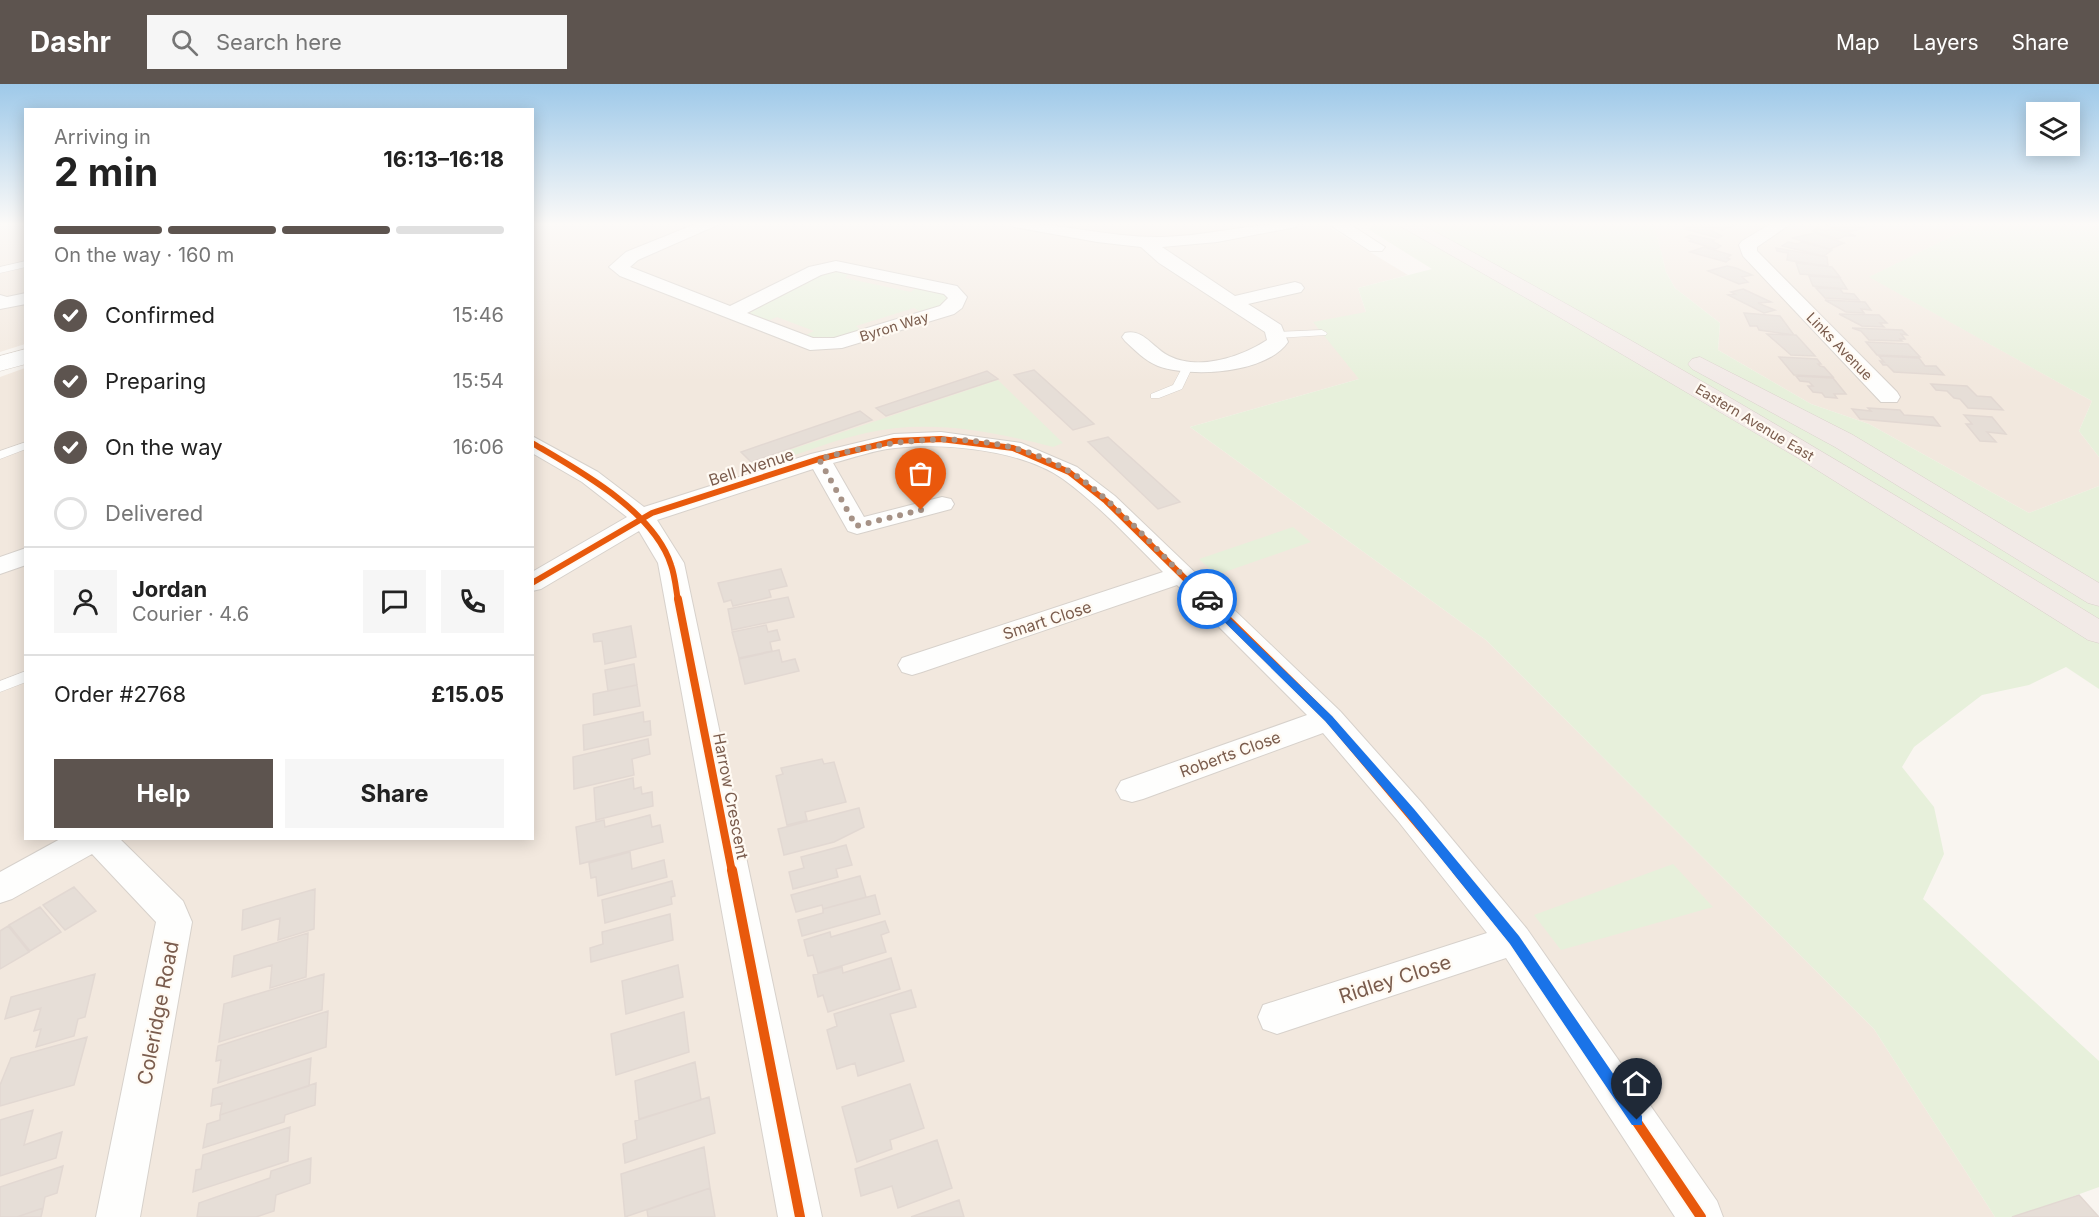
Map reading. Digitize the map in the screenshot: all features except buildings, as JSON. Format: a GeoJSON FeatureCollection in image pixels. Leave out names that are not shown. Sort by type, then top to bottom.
{"type":"FeatureCollection","features":[{"type":"Feature","properties":{"kind":"highway","name":"Eastern Avenue East"},"geometry":{"type":"LineString","coordinates":[[1500,276],[1807,452],[2099,633]]}},
{"type":"Feature","properties":{"kind":"highway","name":"Eastern Avenue East"},"geometry":{"type":"LineString","coordinates":[[1535,276],[1844,441],[2099,596]]}},
{"type":"Feature","properties":{"kind":"street","name":"Byron Way"},"geometry":{"type":"LineString","coordinates":[[640,276],[810,344],[822,345],[835,344],[946,310],[955,304],[958,297],[950,290],[883,276]]}},
{"type":"Feature","properties":{"kind":"street","name":"Byron Way"},"geometry":{"type":"LineString","coordinates":[[731,313],[804,276]]}},
{"type":"Feature","properties":{"kind":"street"},"geometry":{"type":"LineString","coordinates":[[1132,337],[1163,362],[1187,368],[1211,368],[1268,350],[1278,342],[1274,329],[1193,276]]}},
{"type":"Feature","properties":{"kind":"street","name":"Links Avenue"},"geometry":{"type":"LineString","coordinates":[[1772,276],[1889,397]]}},
{"type":"Feature","properties":{"kind":"street"},"geometry":{"type":"LineString","coordinates":[[1234,302],[1295,288]]}},
{"type":"Feature","properties":{"kind":"street"},"geometry":{"type":"LineString","coordinates":[[1,304],[24,298]]}},
{"type":"Feature","properties":{"kind":"street"},"geometry":{"type":"LineString","coordinates":[[0,364],[24,357]]}},
{"type":"Feature","properties":{"kind":"street","name":"Bell Avenue"},"geometry":{"type":"LineString","coordinates":[[537,576],[652,513],[819,459],[872,445],[916,439],[967,441],[1013,448],[1052,462],[1086,483],[1329,719],[1410,812],[1514,940],[1701,1217]]}},
{"type":"Feature","properties":{"kind":"street","name":"Harrow Crescent"},"geometry":{"type":"LineString","coordinates":[[534,444],[590,477],[644,519],[671,563],[800,1217]]}},
{"type":"Feature","properties":{"kind":"street"},"geometry":{"type":"LineString","coordinates":[[819,459],[856,526],[942,504]]}},
{"type":"Feature","properties":{"kind":"street"},"geometry":{"type":"LineString","coordinates":[[0,567],[24,557]]}},
{"type":"Feature","properties":{"kind":"street","name":"Smart Close"},"geometry":{"type":"LineString","coordinates":[[912,665],[1181,575]]}},
{"type":"Feature","properties":{"kind":"street","name":"Roberts Close"},"geometry":{"type":"LineString","coordinates":[[1132,790],[1329,719]]}},
{"type":"Feature","properties":{"kind":"street"},"geometry":{"type":"LineString","coordinates":[[0,889],[88,840]]}},
{"type":"Feature","properties":{"kind":"street","name":"Coleridge Road"},"geometry":{"type":"LineString","coordinates":[[99,840],[170,910],[174,922],[118,1217]]}},
{"type":"Feature","properties":{"kind":"street","name":"Ridley Close"},"geometry":{"type":"LineString","coordinates":[[1277,1017],[1514,940]]}},
{"type":"Feature","properties":{"kind":"lane"},"geometry":{"type":"LineString","coordinates":[[1277,335],[1322,333]]}},
{"type":"Feature","properties":{"kind":"lane"},"geometry":{"type":"LineString","coordinates":[[1155,396],[1178,387],[1187,368]]}},
{"type":"Feature","properties":{"kind":"lane"},"geometry":{"type":"LineString","coordinates":[[0,455],[24,446]]}},
{"type":"Feature","properties":{"kind":"lane"},"geometry":{"type":"LineString","coordinates":[[0,687],[24,677]]}},
{"type":"Feature","properties":{"kind":"shaded area"},"geometry":{"type":"Polygon","coordinates":[[[0,276],[24,276],[24,344],[0,352],[0,276]]]}},
{"type":"Feature","properties":{"kind":"shaded area"},"geometry":{"type":"Polygon","coordinates":[[[534,276],[1405,276],[1358,288],[1366,312],[1359,379],[1190,427],[1486,640],[1874,1029],[1995,1217],[0,1217],[0,377],[24,368],[24,840],[534,840],[534,276]]]}},
{"type":"Feature","properties":{"kind":"shaded area"},"geometry":{"type":"Polygon","coordinates":[[[1668,276],[1872,276],[1870,277],[2092,401],[2079,431],[2099,457],[2099,486],[2029,513],[1869,424],[1811,404],[1718,350],[1720,323],[1675,288],[1668,276]]]}},
{"type":"Feature","properties":{"kind":"green space"},"geometry":{"type":"Polygon","coordinates":[[[814,276],[847,276],[845,278],[911,292],[918,286],[946,293],[950,301],[924,314],[914,308],[856,326],[863,332],[831,342],[802,337],[814,331],[777,317],[765,322],[749,314],[749,309],[814,276]]]}},
{"type":"Feature","properties":{"kind":"green space"},"geometry":{"type":"Polygon","coordinates":[[[1405,276],[1668,276],[1675,288],[1720,323],[1718,350],[1811,404],[1869,424],[2029,513],[2099,486],[2099,689],[2066,667],[2029,685],[1982,695],[1914,747],[1902,767],[1934,807],[1944,854],[1923,899],[2099,1061],[2099,1187],[2016,1217],[1995,1217],[1874,1029],[1486,640],[1190,427],[1359,379],[1313,322],[1366,312],[1358,288],[1405,276]]]}},
{"type":"Feature","properties":{"kind":"green space"},"geometry":{"type":"Polygon","coordinates":[[[2099,276],[2099,457],[2079,431],[2092,401],[1869,277],[2099,276]]]}},
{"type":"Feature","properties":{"kind":"green space"},"geometry":{"type":"Polygon","coordinates":[[[998,380],[1063,443],[1053,447],[984,432],[913,427],[852,436],[756,469],[751,463],[998,380]]]}},
{"type":"Feature","properties":{"kind":"green space"},"geometry":{"type":"Polygon","coordinates":[[[1293,527],[1311,542],[1216,575],[1199,559],[1293,527]]]}},
{"type":"Feature","properties":{"kind":"green space"},"geometry":{"type":"Polygon","coordinates":[[[1673,864],[1713,907],[1561,950],[1534,915],[1673,864]]]}},
{"type":"Feature","properties":{"kind":"cycle path"},"geometry":{"type":"LineString","coordinates":[[534,582],[652,513],[819,459],[894,441],[941,439],[1013,448],[1069,472],[1106,501],[1329,719],[1410,812],[1514,940],[1701,1217]]}},
{"type":"Feature","properties":{"kind":"cycle path"},"geometry":{"type":"LineString","coordinates":[[534,444],[590,477],[644,519],[671,563],[800,1217]]}},
{"type":"Feature","properties":{"kind":"way so far"},"geometry":{"type":"LineString","coordinates":[[921,510],[856,526],[819,459],[872,445],[916,439],[941,439],[1013,448],[1052,462],[1086,483],[1207,599]]}},
{"type":"Feature","properties":{"kind":"route"},"geometry":{"type":"LineString","coordinates":[[1207,599],[1329,719],[1410,812],[1514,940],[1637,1120]]}}]}
